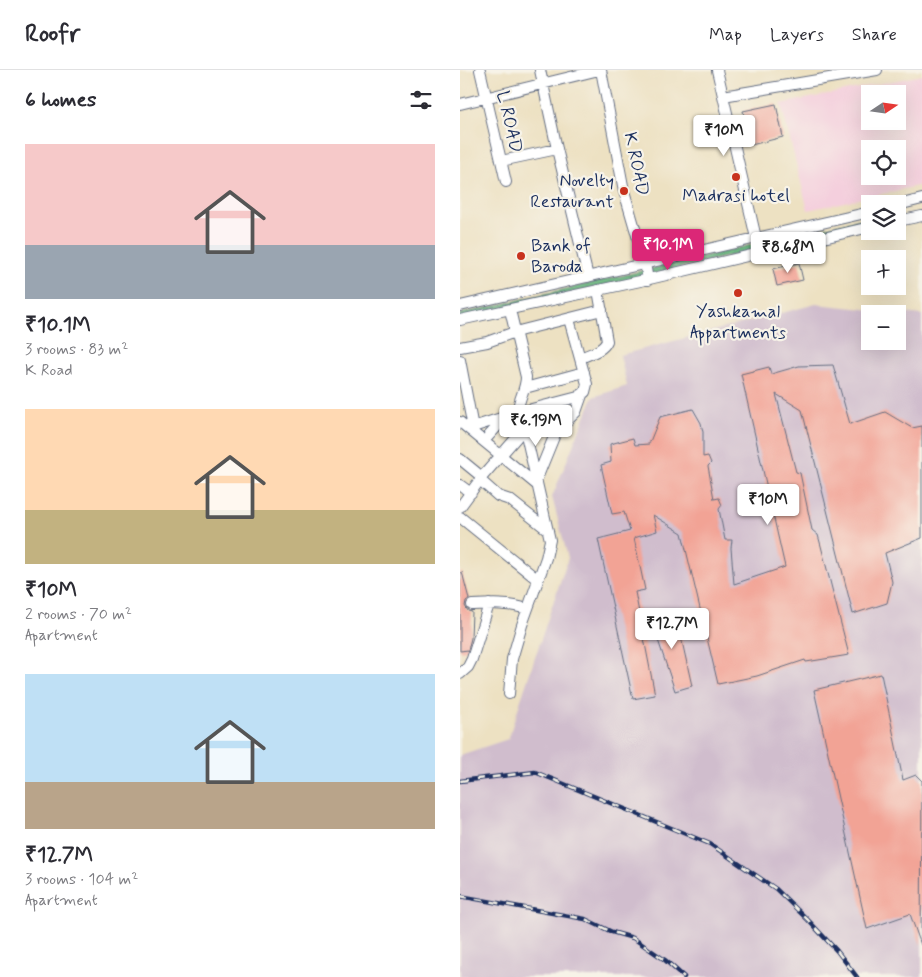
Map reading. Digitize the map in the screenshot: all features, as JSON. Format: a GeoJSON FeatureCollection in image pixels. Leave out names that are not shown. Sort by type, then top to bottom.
{"type":"FeatureCollection","features":[{"type":"Feature","properties":{"kind":"street","name":"L ROAD"},"geometry":{"type":"LineString","coordinates":[[480,70],[506,182]]}},
{"type":"Feature","properties":{"kind":"street"},"geometry":{"type":"LineString","coordinates":[[540,70],[556,149],[588,277]]}},
{"type":"Feature","properties":{"kind":"street"},"geometry":{"type":"LineString","coordinates":[[460,104],[600,70]]}},
{"type":"Feature","properties":{"kind":"street","name":"K ROAD"},"geometry":{"type":"LineString","coordinates":[[600,70],[624,191],[648,280]]}},
{"type":"Feature","properties":{"kind":"street"},"geometry":{"type":"LineString","coordinates":[[717,70],[756,238]]}},
{"type":"Feature","properties":{"kind":"street"},"geometry":{"type":"LineString","coordinates":[[723,96],[877,70]]}},
{"type":"Feature","properties":{"kind":"street"},"geometry":{"type":"LineString","coordinates":[[501,161],[556,149]]}},
{"type":"Feature","properties":{"kind":"street"},"geometry":{"type":"LineString","coordinates":[[906,203],[922,199]]}},
{"type":"Feature","properties":{"kind":"street"},"geometry":{"type":"LineString","coordinates":[[460,306],[861,214]]}},
{"type":"Feature","properties":{"kind":"street"},"geometry":{"type":"LineString","coordinates":[[906,219],[922,216]]}},
{"type":"Feature","properties":{"kind":"street"},"geometry":{"type":"LineString","coordinates":[[460,320],[648,280],[861,229]]}},
{"type":"Feature","properties":{"kind":"street"},"geometry":{"type":"LineString","coordinates":[[580,358],[599,350],[607,342],[598,290]]}},
{"type":"Feature","properties":{"kind":"street"},"geometry":{"type":"LineString","coordinates":[[509,694],[512,659],[549,549],[548,530],[520,412],[519,404],[525,388],[526,378],[510,310]]}},
{"type":"Feature","properties":{"kind":"street"},"geometry":{"type":"LineString","coordinates":[[460,347],[486,342],[515,332],[602,310]]}},
{"type":"Feature","properties":{"kind":"street"},"geometry":{"type":"LineString","coordinates":[[460,507],[481,479],[524,430],[560,422],[573,416],[587,388],[569,319]]}},
{"type":"Feature","properties":{"kind":"street"},"geometry":{"type":"LineString","coordinates":[[460,360],[474,431]]}},
{"type":"Feature","properties":{"kind":"street"},"geometry":{"type":"LineString","coordinates":[[525,388],[584,372]]}},
{"type":"Feature","properties":{"kind":"street"},"geometry":{"type":"LineString","coordinates":[[474,431],[520,412],[582,395]]}},
{"type":"Feature","properties":{"kind":"street"},"geometry":{"type":"LineString","coordinates":[[484,441],[505,417]]}},
{"type":"Feature","properties":{"kind":"street"},"geometry":{"type":"LineString","coordinates":[[460,422],[474,431],[537,483]]}},
{"type":"Feature","properties":{"kind":"street"},"geometry":{"type":"LineString","coordinates":[[537,483],[560,422]]}},
{"type":"Feature","properties":{"kind":"street"},"geometry":{"type":"LineString","coordinates":[[460,459],[498,496],[507,498],[548,530]]}},
{"type":"Feature","properties":{"kind":"street"},"geometry":{"type":"LineString","coordinates":[[460,485],[470,493]]}},
{"type":"Feature","properties":{"kind":"street"},"geometry":{"type":"LineString","coordinates":[[460,517],[538,580]]}},
{"type":"Feature","properties":{"kind":"street"},"geometry":{"type":"LineString","coordinates":[[460,674],[468,667],[472,659],[489,604]]}},
{"type":"Feature","properties":{"kind":"street"},"geometry":{"type":"LineString","coordinates":[[472,605],[516,605],[528,609]]}},
{"type":"Feature","properties":{"kind":"shaded area"},"geometry":{"type":"Polygon","coordinates":[[[922,75],[922,185],[876,195],[861,195],[861,198],[808,210],[781,104],[861,88],[861,130],[906,130],[906,85],[873,85],[922,75]]]}},
{"type":"Feature","properties":{"kind":"shaded area"},"geometry":{"type":"Polygon","coordinates":[[[816,304],[861,309],[861,350],[906,350],[906,313],[922,315],[922,977],[460,977],[460,755],[508,739],[568,558],[552,497],[593,397],[627,386],[620,355],[816,304]]]}},
{"type":"Feature","properties":{"kind":"green space"},"geometry":{"type":"Polygon","coordinates":[[[861,219],[861,225],[460,319],[460,314],[861,219]]]}},
{"type":"Feature","properties":{"kind":"building"},"geometry":{"type":"Polygon","coordinates":[[[776,104],[783,137],[751,145],[743,111],[776,104]]]}},
{"type":"Feature","properties":{"kind":"building"},"geometry":{"type":"Polygon","coordinates":[[[799,263],[803,280],[777,286],[773,269],[799,263]]]}},
{"type":"Feature","properties":{"kind":"building"},"geometry":{"type":"Polygon","coordinates":[[[833,365],[850,424],[885,412],[912,428],[922,426],[922,538],[885,553],[892,582],[887,603],[853,614],[802,410],[776,394],[796,472],[800,473],[812,530],[818,535],[849,655],[806,662],[805,660],[757,676],[718,684],[682,533],[653,515],[657,531],[634,538],[645,590],[635,592],[655,695],[633,699],[598,539],[630,531],[624,512],[612,514],[601,465],[611,462],[610,444],[633,438],[635,445],[649,444],[660,417],[693,409],[701,423],[703,432],[703,457],[708,456],[711,463],[708,466],[714,499],[719,498],[722,505],[719,509],[725,540],[732,540],[734,584],[785,567],[741,374],[769,367],[771,374],[799,366],[833,365]]]}},
{"type":"Feature","properties":{"kind":"building"},"geometry":{"type":"Polygon","coordinates":[[[462,572],[469,599],[466,601],[465,606],[468,611],[472,612],[471,638],[468,650],[460,651],[460,573],[462,572]]]}},
{"type":"Feature","properties":{"kind":"building"},"geometry":{"type":"Polygon","coordinates":[[[649,613],[677,619],[692,686],[675,691],[649,613]]]}},
{"type":"Feature","properties":{"kind":"building"},"geometry":{"type":"Polygon","coordinates":[[[881,674],[903,780],[916,775],[922,781],[921,945],[910,914],[867,929],[814,690],[881,674]]]}},
{"type":"Feature","properties":{"kind":"railway"},"geometry":{"type":"LineString","coordinates":[[460,781],[535,772],[710,844],[776,889],[837,951],[857,977]]}},
{"type":"Feature","properties":{"kind":"railway"},"geometry":{"type":"LineString","coordinates":[[460,896],[585,919],[612,932],[633,938],[665,960],[684,977]]}},
{"type":"Feature","properties":{"kind":"place","name":"Madrasi hotel"},"geometry":{"type":"Point","coordinates":[736,177]}},
{"type":"Feature","properties":{"kind":"place","name":"Novelty Restaurant"},"geometry":{"type":"Point","coordinates":[624,191]}},
{"type":"Feature","properties":{"kind":"place","name":"Bank of Baroda"},"geometry":{"type":"Point","coordinates":[521,256]}},
{"type":"Feature","properties":{"kind":"place","name":"Yashkamal Appartments"},"geometry":{"type":"Point","coordinates":[738,293]}}]}
